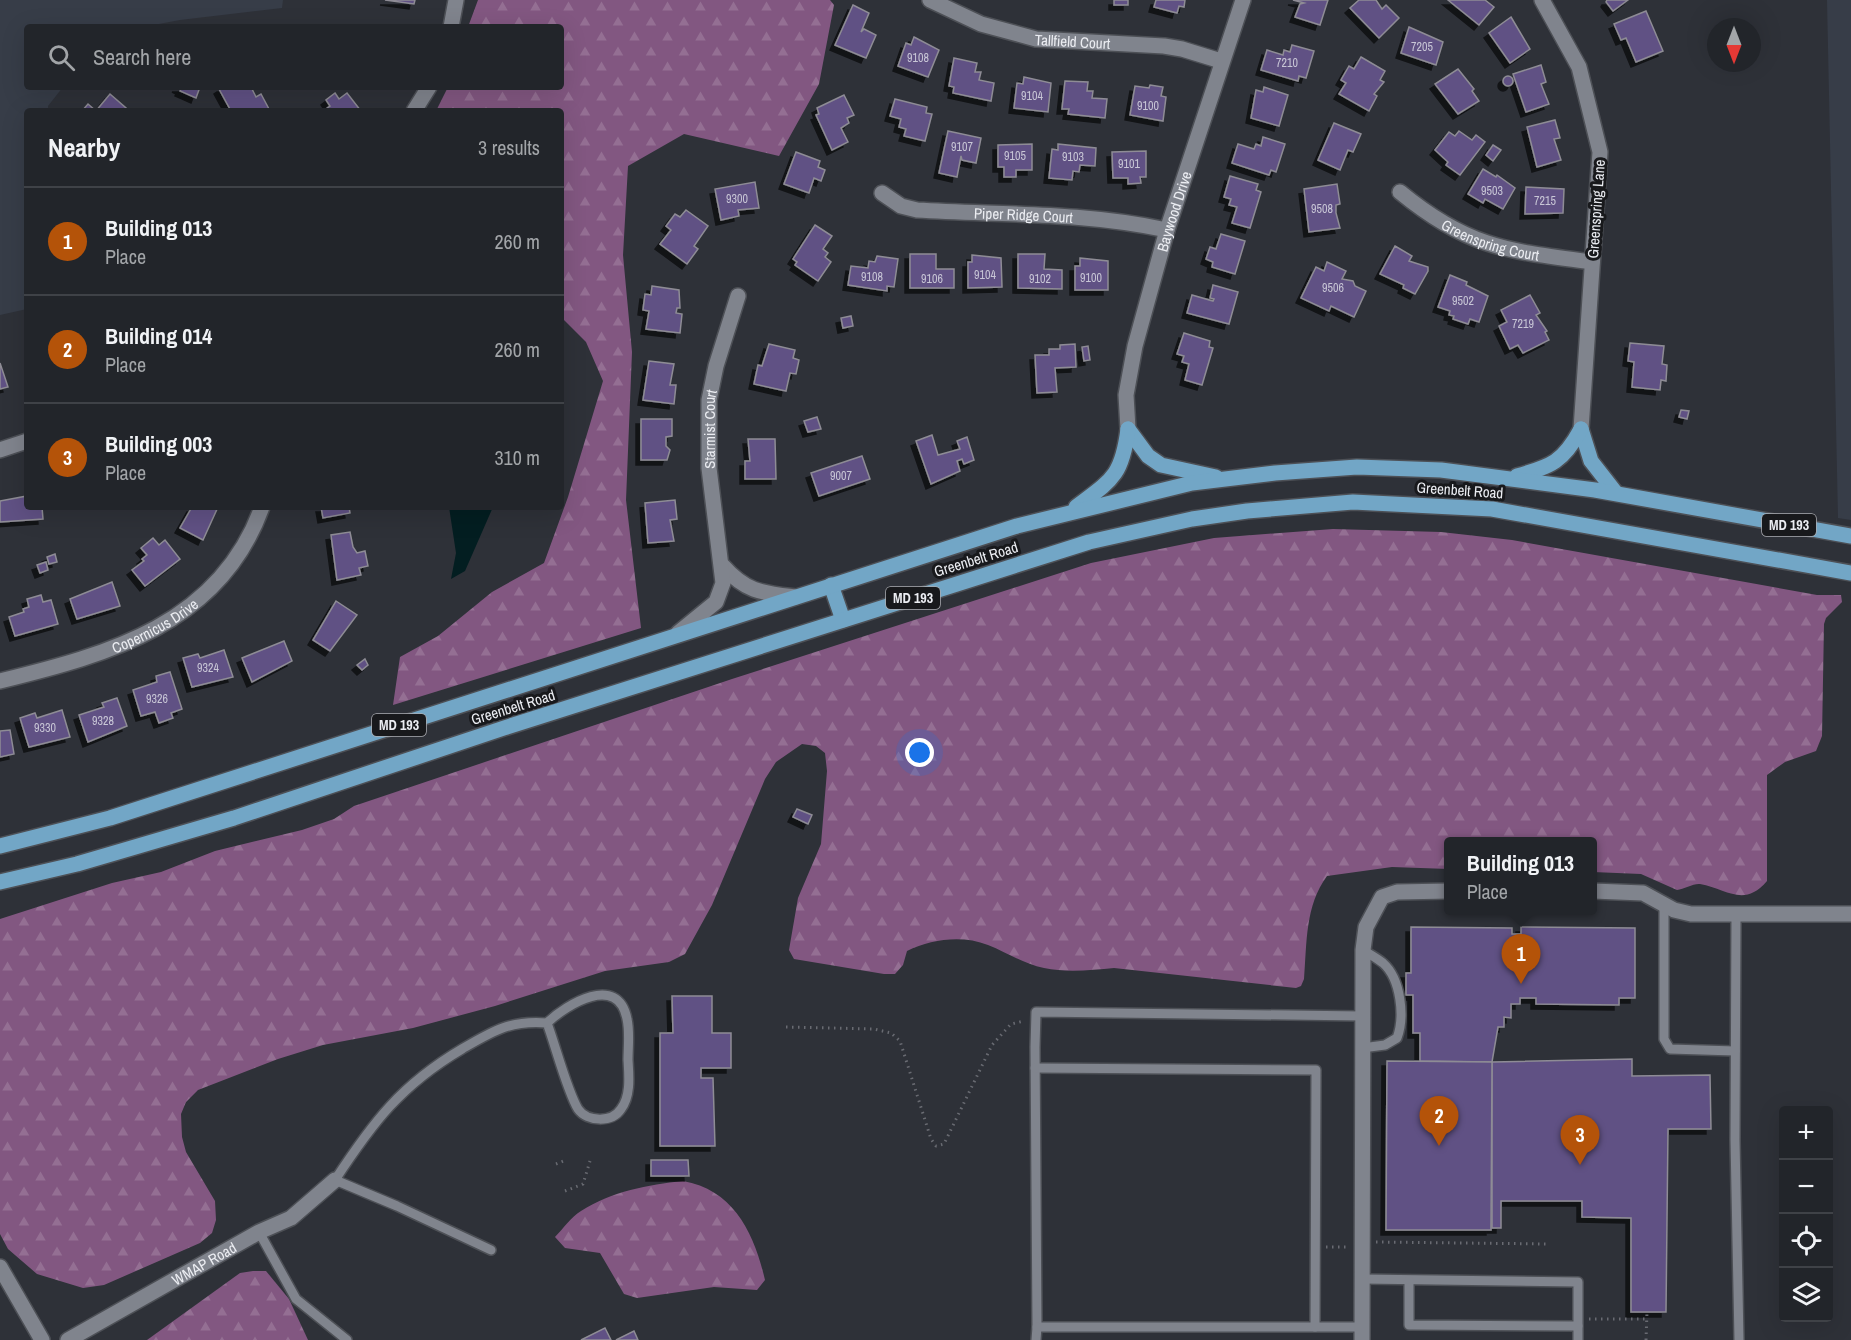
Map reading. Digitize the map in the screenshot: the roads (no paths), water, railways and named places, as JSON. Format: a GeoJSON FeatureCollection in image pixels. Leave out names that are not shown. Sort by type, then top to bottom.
{"type":"FeatureCollection","features":[{"type":"Feature","properties":{"kind":"main road"},"geometry":{"type":"LineString","coordinates":[[1128,429],[1148,456],[1161,465],[1225,479]]}},
{"type":"Feature","properties":{"kind":"main road"},"geometry":{"type":"LineString","coordinates":[[1069,512],[1116,474],[1124,456],[1128,429]]}},
{"type":"Feature","properties":{"kind":"main road"},"geometry":{"type":"LineString","coordinates":[[1511,478],[1556,463],[1570,450],[1581,429]]}},
{"type":"Feature","properties":{"kind":"main road"},"geometry":{"type":"LineString","coordinates":[[1581,429],[1591,461],[1616,493]]}},
{"type":"Feature","properties":{"kind":"main road","name":"Greenbelt Road"},"geometry":{"type":"LineString","coordinates":[[0,846],[110,818],[831,585],[1069,512],[1192,483],[1357,467],[1419,468],[1616,493],[1851,536]]}},
{"type":"Feature","properties":{"kind":"main road","name":"Greenbelt Road"},"geometry":{"type":"LineString","coordinates":[[0,882],[77,864],[234,818],[504,728],[843,620],[1078,546],[1150,527],[1247,511],[1353,502],[1492,509],[1851,573]]}},
{"type":"Feature","properties":{"kind":"main road"},"geometry":{"type":"LineString","coordinates":[[831,585],[843,620]]}},
{"type":"Feature","properties":{"kind":"street"},"geometry":{"type":"LineString","coordinates":[[452,24],[456,0]]}},
{"type":"Feature","properties":{"kind":"street","name":"Tallfield Court"},"geometry":{"type":"LineString","coordinates":[[930,0],[981,24],[1036,39],[1164,46],[1221,61]]}},
{"type":"Feature","properties":{"kind":"street","name":"Baywood Drive"},"geometry":{"type":"LineString","coordinates":[[1128,429],[1126,395],[1130,371],[1167,231],[1221,61],[1243,0]]}},
{"type":"Feature","properties":{"kind":"street","name":"Greenspring Lane"},"geometry":{"type":"LineString","coordinates":[[1542,0],[1579,67],[1600,152],[1581,429]]}},
{"type":"Feature","properties":{"kind":"street"},"geometry":{"type":"LineString","coordinates":[[416,108],[427,90]]}},
{"type":"Feature","properties":{"kind":"street","name":"Greenspring Court"},"geometry":{"type":"LineString","coordinates":[[1400,192],[1430,217],[1476,240],[1516,252],[1592,262]]}},
{"type":"Feature","properties":{"kind":"street","name":"Piper Ridge Court"},"geometry":{"type":"LineString","coordinates":[[882,193],[902,206],[917,210],[1060,214],[1124,221],[1167,231]]}},
{"type":"Feature","properties":{"kind":"street","name":"Starmist Court"},"geometry":{"type":"LineString","coordinates":[[673,637],[716,602],[723,583],[723,566],[709,468],[709,400],[716,366],[738,296]]}},
{"type":"Feature","properties":{"kind":"street"},"geometry":{"type":"LineString","coordinates":[[0,450],[24,442]]}},
{"type":"Feature","properties":{"kind":"street","name":"Copernicus Drive"},"geometry":{"type":"LineString","coordinates":[[0,681],[98,654],[147,634],[177,616],[196,602],[229,570],[250,538],[261,510]]}},
{"type":"Feature","properties":{"kind":"street"},"geometry":{"type":"LineString","coordinates":[[723,566],[736,580],[756,592],[795,597]]}},
{"type":"Feature","properties":{"kind":"street"},"geometry":{"type":"LineString","coordinates":[[1362,1333],[1362,1016],[1363,950],[1366,927],[1382,897],[1396,891],[1444,891]]}},
{"type":"Feature","properties":{"kind":"street"},"geometry":{"type":"LineString","coordinates":[[1597,891],[1643,893],[1664,905],[1691,914],[1851,914]]}},
{"type":"Feature","properties":{"kind":"street","name":"WMAP Road"},"geometry":{"type":"LineString","coordinates":[[68,1340],[259,1232],[291,1218],[335,1180]]}},
{"type":"Feature","properties":{"kind":"street"},"geometry":{"type":"LineString","coordinates":[[0,1267],[42,1340]]}},
{"type":"Feature","properties":{"kind":"lane"},"geometry":{"type":"LineString","coordinates":[[1664,905],[1664,1039],[1670,1049],[1736,1051]]}},
{"type":"Feature","properties":{"kind":"lane"},"geometry":{"type":"LineString","coordinates":[[1736,915],[1739,1340]]}},
{"type":"Feature","properties":{"kind":"lane"},"geometry":{"type":"LineString","coordinates":[[1362,1048],[1385,1045],[1397,1038],[1401,1022],[1395,981],[1383,963],[1363,950]]}},
{"type":"Feature","properties":{"kind":"lane"},"geometry":{"type":"LineString","coordinates":[[491,1250],[335,1180],[372,1124],[396,1098],[428,1070],[506,1025],[523,1021],[547,1023],[572,1004],[591,995],[610,997],[621,1006],[628,1028],[629,1083],[621,1109],[612,1117],[593,1119],[578,1109],[547,1023]]}},
{"type":"Feature","properties":{"kind":"lane"},"geometry":{"type":"LineString","coordinates":[[1036,1340],[1036,1012],[1362,1016]]}},
{"type":"Feature","properties":{"kind":"lane"},"geometry":{"type":"LineString","coordinates":[[1035,1068],[1316,1070],[1315,1327]]}},
{"type":"Feature","properties":{"kind":"lane"},"geometry":{"type":"LineString","coordinates":[[259,1232],[296,1299],[347,1340]]}},
{"type":"Feature","properties":{"kind":"lane"},"geometry":{"type":"LineString","coordinates":[[1363,1278],[1409,1281],[1578,1282],[1578,1340]]}},
{"type":"Feature","properties":{"kind":"lane"},"geometry":{"type":"LineString","coordinates":[[1409,1281],[1409,1325],[1578,1326]]}},
{"type":"Feature","properties":{"kind":"lane"},"geometry":{"type":"LineString","coordinates":[[1037,1327],[1315,1327],[1362,1333]]}},
{"type":"Feature","properties":{"kind":"place","name":"Building 013"},"geometry":{"type":"Point","coordinates":[1521,984]}},
{"type":"Feature","properties":{"kind":"place","name":"Building 014"},"geometry":{"type":"Point","coordinates":[1439,1146]}},
{"type":"Feature","properties":{"kind":"place","name":"Building 003"},"geometry":{"type":"Point","coordinates":[1580,1165]}}]}
